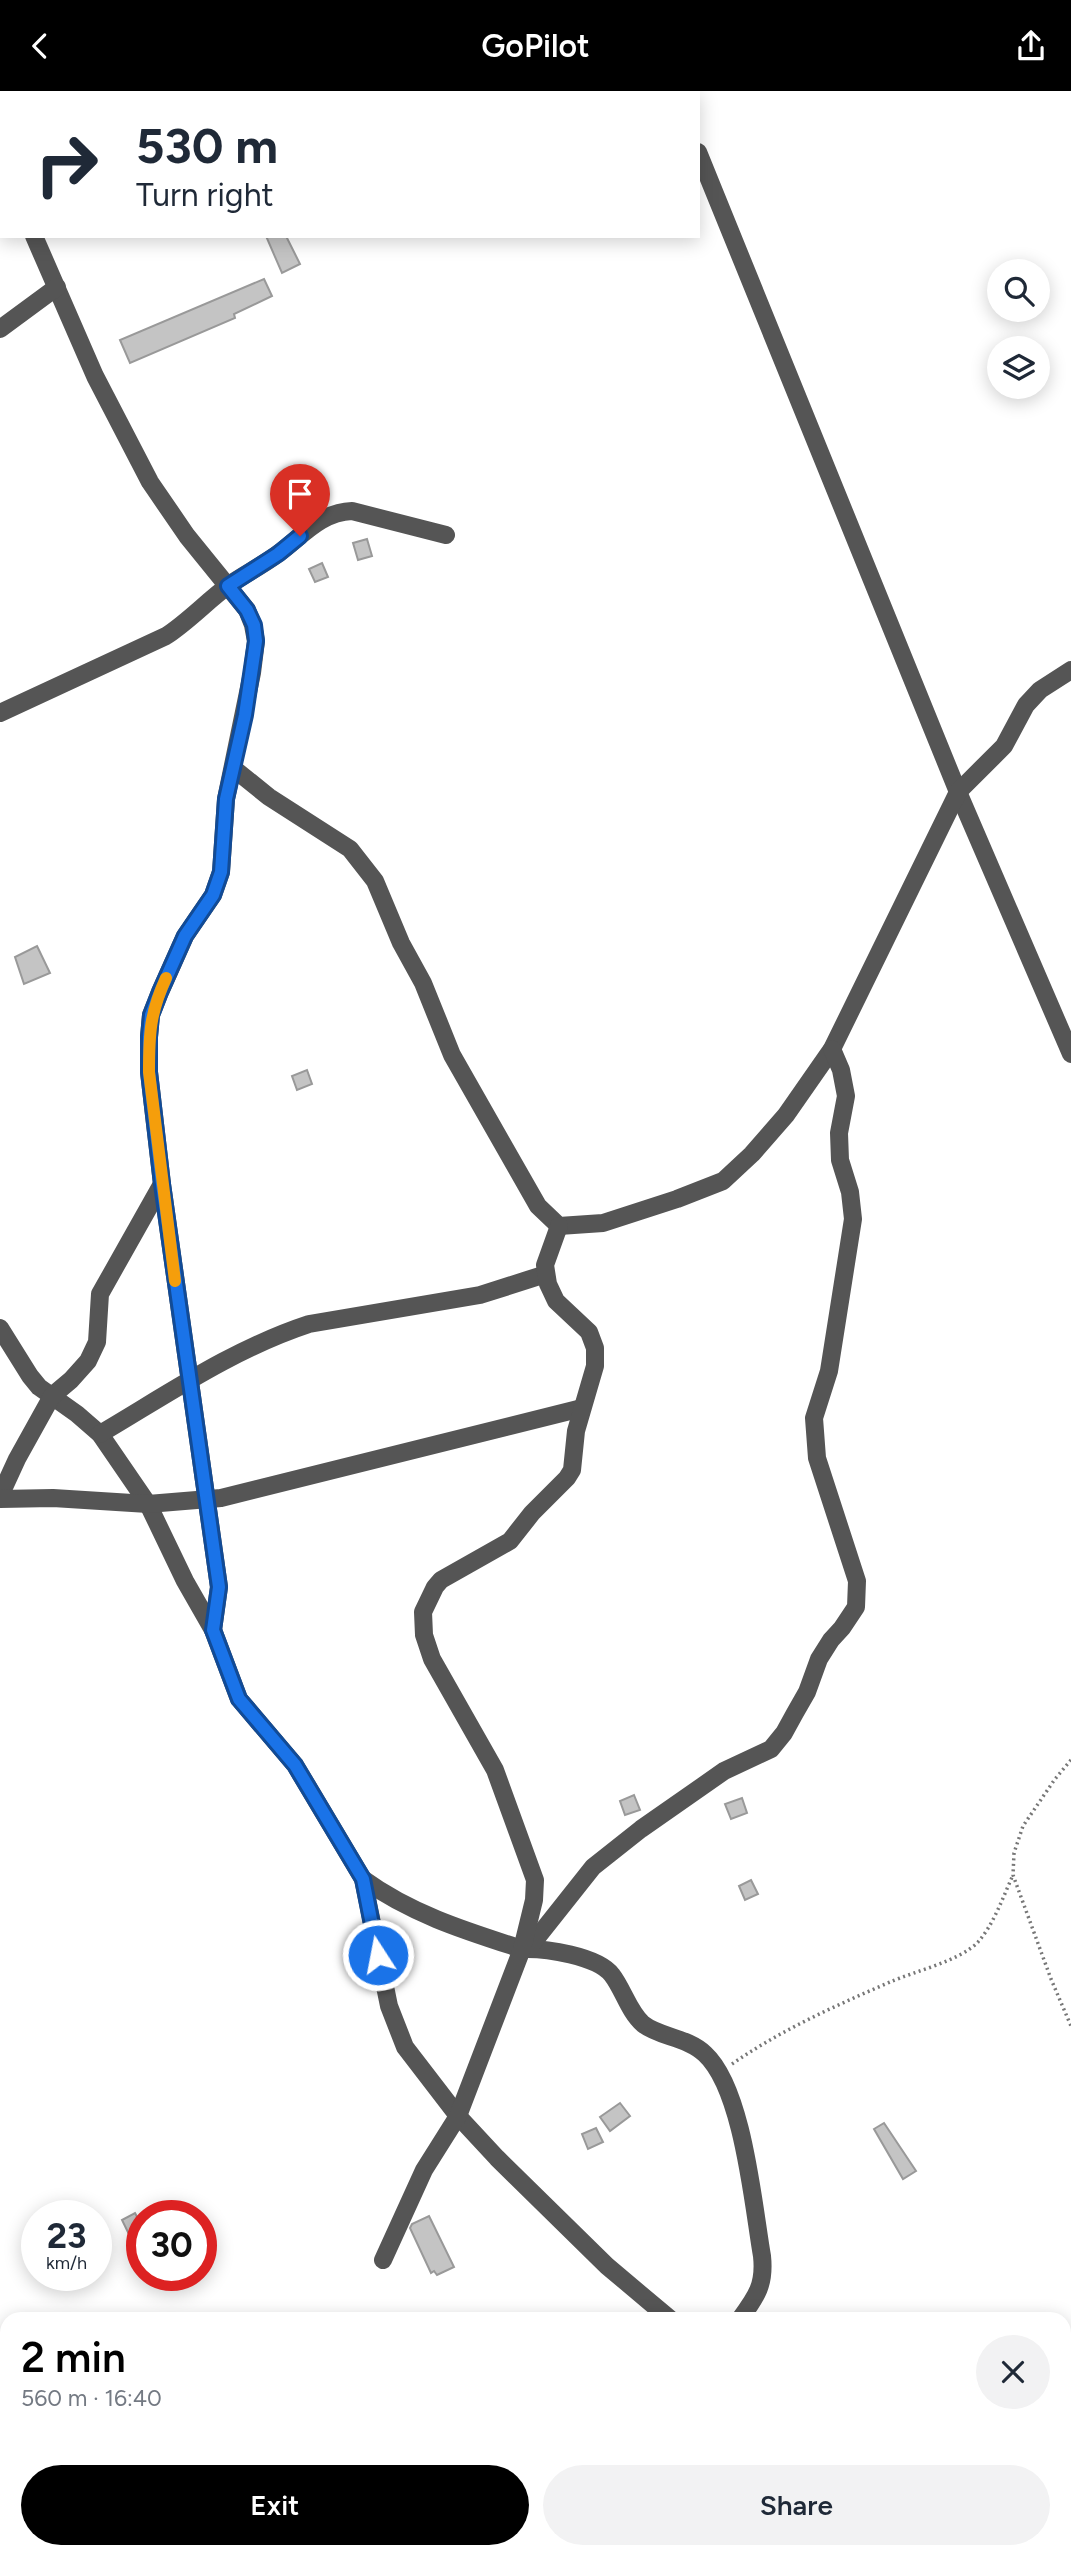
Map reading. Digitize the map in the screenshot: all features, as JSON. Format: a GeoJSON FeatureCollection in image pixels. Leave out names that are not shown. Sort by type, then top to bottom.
{"type":"FeatureCollection","features":[{"type":"Feature","properties":{"kind":"street"},"geometry":{"type":"LineString","coordinates":[[700,157],[958,792],[1071,1054]]}},
{"type":"Feature","properties":{"kind":"street"},"geometry":{"type":"LineString","coordinates":[[37,238],[95,376],[150,482],[187,536],[247,610],[254,625],[256,641],[226,799],[222,862],[217,884],[213,895],[185,936],[151,1015],[149,1037],[149,1072],[162,1184],[219,1587],[213,1630]]}},
{"type":"Feature","properties":{"kind":"street"},"geometry":{"type":"LineString","coordinates":[[0,329],[57,287]]}},
{"type":"Feature","properties":{"kind":"street"},"geometry":{"type":"LineString","coordinates":[[0,713],[166,636],[182,626],[228,586],[278,554],[326,516],[338,511],[352,511],[446,535]]}},
{"type":"Feature","properties":{"kind":"street"},"geometry":{"type":"LineString","coordinates":[[233,768],[269,797],[350,849],[375,881],[401,943],[423,983],[452,1055],[538,1206],[559,1226],[603,1223],[723,1181],[752,1154],[786,1115],[832,1049],[958,792],[1004,746],[1026,705],[1040,690],[1071,670]]}},
{"type":"Feature","properties":{"kind":"street"},"geometry":{"type":"LineString","coordinates":[[525,1949],[593,1867],[641,1829],[724,1771],[771,1749],[784,1733],[807,1692],[819,1659],[856,1607],[856,1581],[817,1458],[814,1418],[829,1371],[853,1219],[850,1192],[840,1160],[839,1133],[846,1095],[841,1070],[832,1049]]}},
{"type":"Feature","properties":{"kind":"street"},"geometry":{"type":"LineString","coordinates":[[162,1184],[100,1294],[97,1342],[88,1361],[52,1396],[17,1459],[0,1498],[53,1498],[148,1504],[207,1500],[582,1408]]}},
{"type":"Feature","properties":{"kind":"street"},"geometry":{"type":"LineString","coordinates":[[383,2260],[424,2170],[458,2116],[525,1949],[534,1900],[535,1880],[495,1770],[432,1660],[424,1635],[423,1612],[441,1580],[510,1541],[572,1470],[576,1431],[593,1376],[595,1347],[589,1332],[556,1301],[546,1274],[545,1265],[559,1226]]}},
{"type":"Feature","properties":{"kind":"street"},"geometry":{"type":"LineString","coordinates":[[100,1434],[171,1393],[191,1378],[256,1344],[309,1324],[480,1295],[546,1274]]}},
{"type":"Feature","properties":{"kind":"street"},"geometry":{"type":"LineString","coordinates":[[0,1328],[7,1347],[30,1376],[100,1434],[148,1504],[185,1581],[213,1630],[239,1699],[295,1765],[363,1879],[389,2006],[405,2047],[458,2116],[497,2158],[607,2266],[662,2312]]}},
{"type":"Feature","properties":{"kind":"street"},"geometry":{"type":"LineString","coordinates":[[363,1879],[386,1896],[440,1922],[525,1949],[602,1965],[611,1973],[641,2023],[652,2030],[679,2038],[705,2053],[720,2072],[737,2113],[764,2275],[759,2291],[745,2312]]}},
{"type":"Feature","properties":{"kind":"path"},"geometry":{"type":"LineString","coordinates":[[1071,1760],[1023,1826],[1014,1853],[1013,1875],[1071,2026]]}},
{"type":"Feature","properties":{"kind":"path"},"geometry":{"type":"LineString","coordinates":[[720,2072],[788,2028],[892,1981],[955,1957],[976,1944],[987,1929],[1013,1875]]}},
{"type":"Feature","properties":{"kind":"building"},"geometry":{"type":"Polygon","coordinates":[[[267,238],[287,238],[300,264],[282,273],[267,238]]]}},
{"type":"Feature","properties":{"kind":"building"},"geometry":{"type":"Polygon","coordinates":[[[264,279],[272,296],[234,314],[235,318],[130,363],[120,340],[264,279]]]}},
{"type":"Feature","properties":{"kind":"building"},"geometry":{"type":"Polygon","coordinates":[[[367,539],[372,556],[358,560],[353,543],[367,539]]]}},
{"type":"Feature","properties":{"kind":"building"},"geometry":{"type":"Polygon","coordinates":[[[322,563],[328,577],[315,582],[309,569],[322,563]]]}},
{"type":"Feature","properties":{"kind":"building"},"geometry":{"type":"Polygon","coordinates":[[[37,946],[50,973],[24,984],[15,957],[37,946]]]}},
{"type":"Feature","properties":{"kind":"building"},"geometry":{"type":"Polygon","coordinates":[[[307,1070],[312,1084],[297,1090],[292,1076],[307,1070]]]}},
{"type":"Feature","properties":{"kind":"building"},"geometry":{"type":"Polygon","coordinates":[[[634,1795],[640,1810],[625,1815],[620,1801],[634,1795]]]}},
{"type":"Feature","properties":{"kind":"building"},"geometry":{"type":"Polygon","coordinates":[[[742,1798],[747,1813],[731,1819],[725,1804],[742,1798]]]}},
{"type":"Feature","properties":{"kind":"building"},"geometry":{"type":"Polygon","coordinates":[[[751,1880],[758,1894],[745,1900],[739,1886],[751,1880]]]}},
{"type":"Feature","properties":{"kind":"building"},"geometry":{"type":"Polygon","coordinates":[[[620,2103],[630,2116],[610,2131],[600,2117],[620,2103]]]}},
{"type":"Feature","properties":{"kind":"building"},"geometry":{"type":"Polygon","coordinates":[[[884,2123],[916,2171],[903,2179],[874,2129],[884,2123]]]}},
{"type":"Feature","properties":{"kind":"building"},"geometry":{"type":"Polygon","coordinates":[[[596,2128],[603,2142],[588,2149],[582,2134],[596,2128]]]}},
{"type":"Feature","properties":{"kind":"building"},"geometry":{"type":"Polygon","coordinates":[[[429,2216],[454,2267],[437,2275],[434,2271],[431,2273],[410,2228],[412,2224],[429,2216]]]}},
{"type":"Feature","properties":{"kind":"slow traffic"},"geometry":{"type":"LineString","coordinates":[[166,978],[151,1015],[149,1072],[175,1281]]}},
{"type":"Feature","properties":{"kind":"route"},"geometry":{"type":"LineString","coordinates":[[300,536],[278,554],[228,586],[247,610],[254,625],[256,641],[245,715],[226,799],[221,872],[213,895],[185,936],[151,1015],[149,1072],[172,1260],[219,1587],[213,1630],[239,1699],[295,1765],[363,1879],[378,1955]]}}]}
